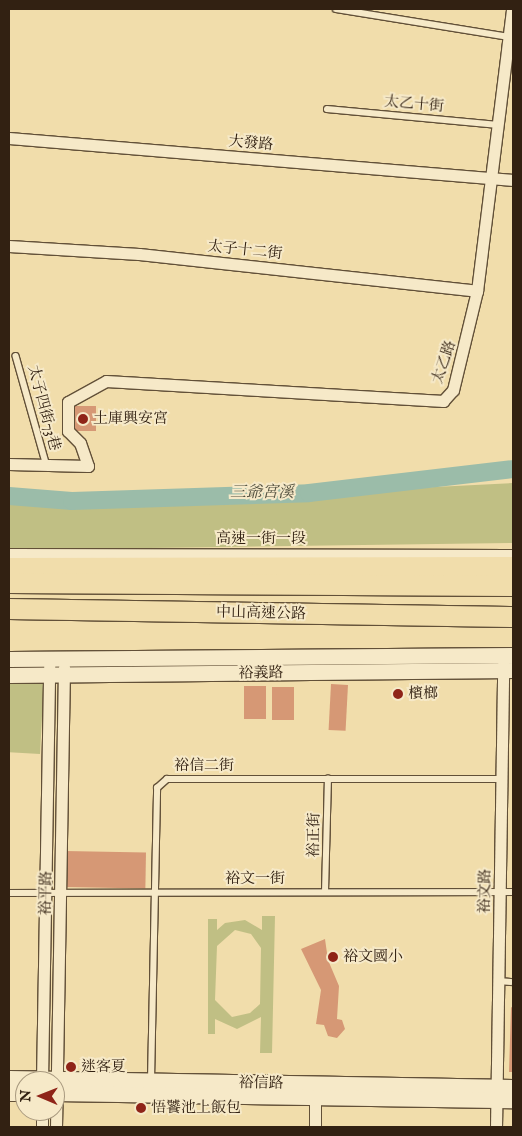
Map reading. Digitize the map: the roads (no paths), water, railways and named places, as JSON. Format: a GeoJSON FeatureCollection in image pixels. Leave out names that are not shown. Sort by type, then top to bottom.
{"type":"FeatureCollection","features":[{"type":"Feature","properties":{"kind":"highway"},"geometry":{"type":"LineString","coordinates":[[9,568],[513,567]]}},
{"type":"Feature","properties":{"kind":"highway","name":"中山高速公路"},"geometry":{"type":"LineString","coordinates":[[9,583],[513,586]]}},
{"type":"Feature","properties":{"kind":"highway","name":"中山高速公路"},"geometry":{"type":"LineString","coordinates":[[9,609],[513,617]]}},
{"type":"Feature","properties":{"kind":"street","name":"太乙路"},"geometry":{"type":"LineString","coordinates":[[47,466],[88,466],[80,443],[68,431],[67,420],[71,398],[106,381],[443,401],[454,390],[478,290],[512,9]]}},
{"type":"Feature","properties":{"kind":"street","name":"大發路"},"geometry":{"type":"LineString","coordinates":[[9,138],[513,180]]}},
{"type":"Feature","properties":{"kind":"street","name":"太子十二街"},"geometry":{"type":"LineString","coordinates":[[9,246],[140,254],[478,290]]}},
{"type":"Feature","properties":{"kind":"street"},"geometry":{"type":"LineString","coordinates":[[9,464],[47,466]]}},
{"type":"Feature","properties":{"kind":"street","name":"高速一街一段"},"geometry":{"type":"LineString","coordinates":[[9,554],[513,555]]}},
{"type":"Feature","properties":{"kind":"street","name":"裕義路"},"geometry":{"type":"LineString","coordinates":[[9,659],[508,662]]}},
{"type":"Feature","properties":{"kind":"street","name":"裕平路"},"geometry":{"type":"LineString","coordinates":[[51,1071],[45,892],[57,659]]}},
{"type":"Feature","properties":{"kind":"street","name":"裕義路"},"geometry":{"type":"LineString","coordinates":[[9,676],[508,662]]}},
{"type":"Feature","properties":{"kind":"street","name":"裕文路"},"geometry":{"type":"LineString","coordinates":[[496,1127],[501,779],[508,662]]}},
{"type":"Feature","properties":{"kind":"street","name":"裕平路"},"geometry":{"type":"LineString","coordinates":[[52,1071],[61,892],[56,675]]}},
{"type":"Feature","properties":{"kind":"street","name":"裕信路"},"geometry":{"type":"LineString","coordinates":[[65,1085],[497,1094],[513,1100]]}},
{"type":"Feature","properties":{"kind":"street","name":"裕信路"},"geometry":{"type":"LineString","coordinates":[[497,1094],[513,1087]]}},
{"type":"Feature","properties":{"kind":"street"},"geometry":{"type":"LineString","coordinates":[[315,1090],[315,1127]]}},
{"type":"Feature","properties":{"kind":"lane"},"geometry":{"type":"LineString","coordinates":[[336,9],[508,37]]}},
{"type":"Feature","properties":{"kind":"lane","name":"太乙十街"},"geometry":{"type":"LineString","coordinates":[[327,109],[498,125]]}},
{"type":"Feature","properties":{"kind":"lane","name":"太子四街73巷"},"geometry":{"type":"LineString","coordinates":[[16,356],[47,466]]}},
{"type":"Feature","properties":{"kind":"lane","name":"裕信二街"},"geometry":{"type":"LineString","coordinates":[[151,1087],[157,788],[167,779],[501,779]]}},
{"type":"Feature","properties":{"kind":"lane","name":"裕正街"},"geometry":{"type":"LineString","coordinates":[[325,892],[328,779]]}},
{"type":"Feature","properties":{"kind":"lane","name":"裕文一街"},"geometry":{"type":"LineString","coordinates":[[9,893],[155,891],[513,892]]}},
{"type":"Feature","properties":{"kind":"lane"},"geometry":{"type":"LineString","coordinates":[[498,982],[511,982]]}},
{"type":"Feature","properties":{"kind":"waterway","name":"三爺宮溪"},"geometry":{"type":"LineString","coordinates":[[9,496],[72,501],[309,493],[513,469]]}},
{"type":"Feature","properties":{"kind":"place","name":"土庫興安宮"},"geometry":{"type":"Point","coordinates":[83,419]}},
{"type":"Feature","properties":{"kind":"place","name":"檳榔"},"geometry":{"type":"Point","coordinates":[398,694]}},
{"type":"Feature","properties":{"kind":"place","name":"裕文國小"},"geometry":{"type":"Point","coordinates":[333,957]}},
{"type":"Feature","properties":{"kind":"place","name":"迷客夏"},"geometry":{"type":"Point","coordinates":[71,1067]}},
{"type":"Feature","properties":{"kind":"place","name":"悟饕池上飯包"},"geometry":{"type":"Point","coordinates":[141,1108]}}]}
